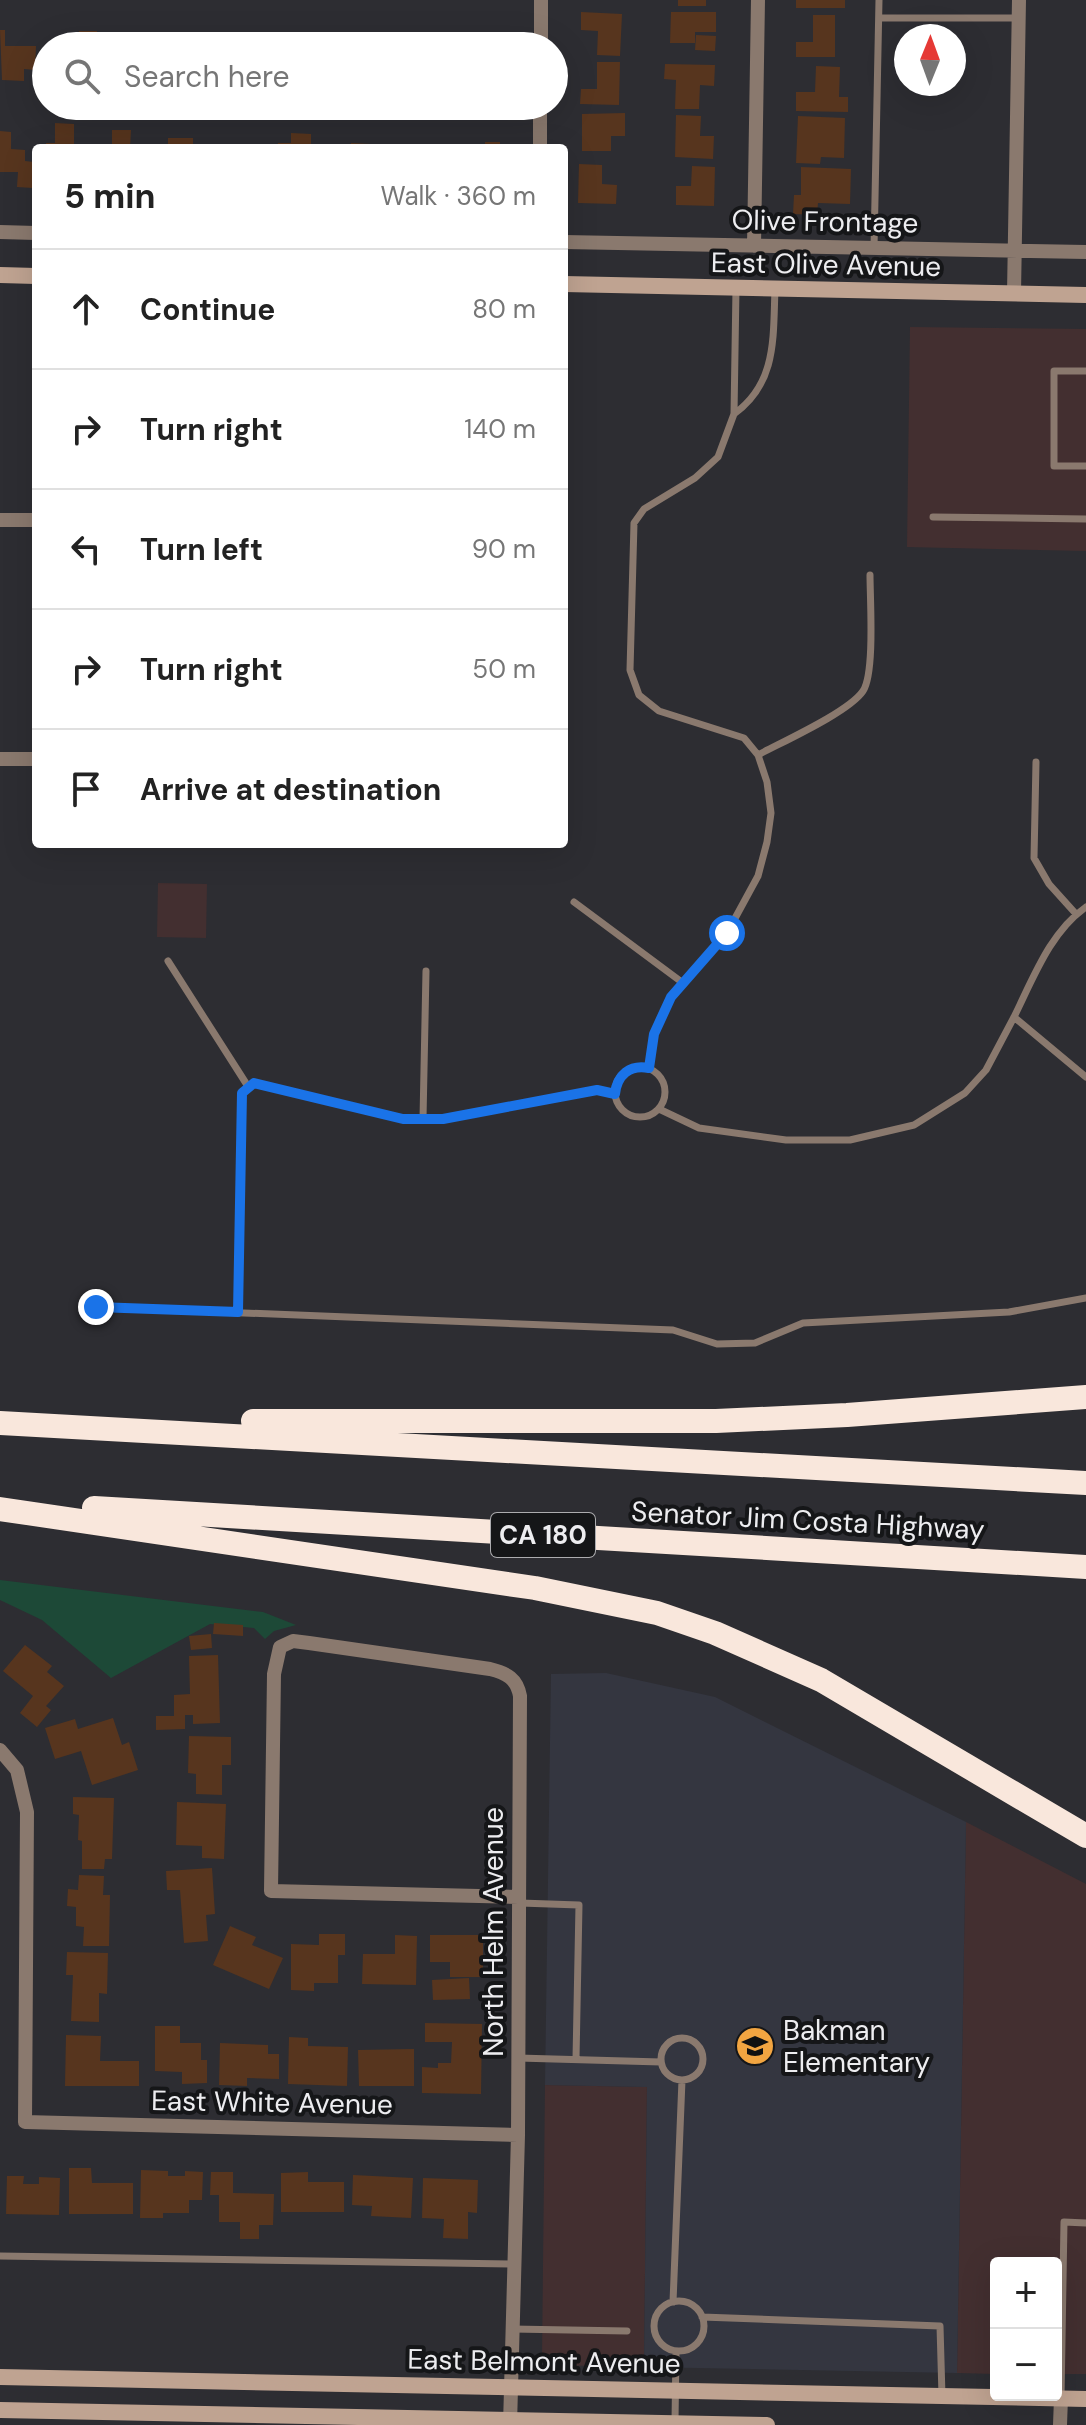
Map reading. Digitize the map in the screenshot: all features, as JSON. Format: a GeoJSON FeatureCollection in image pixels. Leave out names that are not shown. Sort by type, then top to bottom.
{"type":"FeatureCollection","features":[{"type":"Feature","properties":{"kind":"highway"},"geometry":{"type":"LineString","coordinates":[[0,1422],[716,1421],[847,1415],[1086,1397]]}},
{"type":"Feature","properties":{"kind":"highway","name":"Senator Jim Costa Highway"},"geometry":{"type":"LineString","coordinates":[[0,1422],[1086,1483]]}},
{"type":"Feature","properties":{"kind":"highway"},"geometry":{"type":"LineString","coordinates":[[0,1506],[535,1588],[657,1613],[715,1633],[821,1680],[1086,1836]]}},
{"type":"Feature","properties":{"kind":"highway","name":"Senator Jim Costa Highway"},"geometry":{"type":"LineString","coordinates":[[0,1506],[1086,1567]]}},
{"type":"Feature","properties":{"kind":"main road"},"geometry":{"type":"LineString","coordinates":[[0,275],[32,276]]}},
{"type":"Feature","properties":{"kind":"main road","name":"East Olive Avenue"},"geometry":{"type":"LineString","coordinates":[[568,284],[1086,295]]}},
{"type":"Feature","properties":{"kind":"main road","name":"East Belmont Avenue"},"geometry":{"type":"LineString","coordinates":[[0,2377],[990,2397]]}},
{"type":"Feature","properties":{"kind":"main road","name":"East Belmont Avenue"},"geometry":{"type":"LineString","coordinates":[[1062,2398],[1086,2399]]}},
{"type":"Feature","properties":{"kind":"main road"},"geometry":{"type":"LineString","coordinates":[[0,2410],[767,2425]]}},
{"type":"Feature","properties":{"kind":"street"},"geometry":{"type":"LineString","coordinates":[[541,0],[541,32]]}},
{"type":"Feature","properties":{"kind":"street"},"geometry":{"type":"LineString","coordinates":[[754,246],[758,0]]}},
{"type":"Feature","properties":{"kind":"street"},"geometry":{"type":"LineString","coordinates":[[1014,293],[1019,0]]}},
{"type":"Feature","properties":{"kind":"street"},"geometry":{"type":"LineString","coordinates":[[540,120],[540,144]]}},
{"type":"Feature","properties":{"kind":"street"},"geometry":{"type":"LineString","coordinates":[[0,232],[32,233]]}},
{"type":"Feature","properties":{"kind":"street","name":"Olive Frontage"},"geometry":{"type":"LineString","coordinates":[[568,242],[1086,252]]}},
{"type":"Feature","properties":{"kind":"street"},"geometry":{"type":"LineString","coordinates":[[0,520],[32,520]]}},
{"type":"Feature","properties":{"kind":"street"},"geometry":{"type":"LineString","coordinates":[[0,759],[32,759]]}},
{"type":"Feature","properties":{"kind":"street","name":"North Helm Avenue"},"geometry":{"type":"LineString","coordinates":[[510,2422],[518,2135],[520,1696],[518,1686],[511,1677],[490,1669],[293,1641],[280,1647],[274,1674],[271,1891],[519,1900]]}},
{"type":"Feature","properties":{"kind":"street","name":"East White Avenue"},"geometry":{"type":"LineString","coordinates":[[0,1750],[17,1770],[27,1812],[25,2122],[518,2135]]}},
{"type":"Feature","properties":{"kind":"street"},"geometry":{"type":"LineString","coordinates":[[1060,2425],[1061,2401]]}},
{"type":"Feature","properties":{"kind":"lane"},"geometry":{"type":"LineString","coordinates":[[874,248],[879,0]]}},
{"type":"Feature","properties":{"kind":"lane"},"geometry":{"type":"LineString","coordinates":[[879,18],[1019,18]]}},
{"type":"Feature","properties":{"kind":"lane"},"geometry":{"type":"LineString","coordinates":[[649,1068],[654,1034],[671,997],[727,933],[758,876],[771,813],[767,782],[758,755],[744,738],[659,711],[639,695],[630,670],[634,523],[644,509],[695,478],[718,457],[734,414],[736,288]]}},
{"type":"Feature","properties":{"kind":"lane"},"geometry":{"type":"LineString","coordinates":[[734,414],[750,402],[767,373],[775,289]]}},
{"type":"Feature","properties":{"kind":"lane"},"geometry":{"type":"LineString","coordinates":[[1086,371],[1054,371],[1054,466],[1086,466]]}},
{"type":"Feature","properties":{"kind":"lane"},"geometry":{"type":"LineString","coordinates":[[933,517],[1086,519]]}},
{"type":"Feature","properties":{"kind":"lane"},"geometry":{"type":"LineString","coordinates":[[758,755],[847,706],[864,690],[870,657],[870,575]]}},
{"type":"Feature","properties":{"kind":"lane"},"geometry":{"type":"LineString","coordinates":[[1036,762],[1034,858],[1049,884],[1076,914]]}},
{"type":"Feature","properties":{"kind":"lane"},"geometry":{"type":"LineString","coordinates":[[574,902],[683,983]]}},
{"type":"Feature","properties":{"kind":"lane"},"geometry":{"type":"LineString","coordinates":[[659,1109],[699,1128],[786,1140],[850,1140],[914,1125],[965,1093],[986,1070],[1050,947],[1076,914],[1086,907]]}},
{"type":"Feature","properties":{"kind":"lane"},"geometry":{"type":"LineString","coordinates":[[168,961],[249,1088]]}},
{"type":"Feature","properties":{"kind":"lane"},"geometry":{"type":"LineString","coordinates":[[423,1119],[426,971]]}},
{"type":"Feature","properties":{"kind":"lane"},"geometry":{"type":"LineString","coordinates":[[1014,1017],[1086,1077]]}},
{"type":"Feature","properties":{"kind":"lane"},"geometry":{"type":"LineString","coordinates":[[640,1066],[649,1068],[662,1078],[666,1094],[659,1109],[652,1114],[636,1117],[621,1109],[615,1094],[619,1078],[640,1066]]}},
{"type":"Feature","properties":{"kind":"lane"},"geometry":{"type":"LineString","coordinates":[[238,1312],[241,1105],[242,1093],[254,1083],[403,1119],[443,1119],[597,1090],[615,1094]]}},
{"type":"Feature","properties":{"kind":"lane"},"geometry":{"type":"LineString","coordinates":[[96,1307],[673,1330],[717,1344],[755,1343],[803,1323],[1009,1312],[1086,1298]]}},
{"type":"Feature","properties":{"kind":"lane"},"geometry":{"type":"LineString","coordinates":[[519,1900],[579,1905],[576,2059]]}},
{"type":"Feature","properties":{"kind":"lane"},"geometry":{"type":"LineString","coordinates":[[682,2038],[696,2042],[703,2054],[702,2068],[693,2078],[682,2080],[667,2074],[661,2062],[664,2048],[675,2039],[682,2038]]}},
{"type":"Feature","properties":{"kind":"lane"},"geometry":{"type":"LineString","coordinates":[[518,2058],[661,2062]]}},
{"type":"Feature","properties":{"kind":"lane"},"geometry":{"type":"LineString","coordinates":[[673,2302],[682,2080]]}},
{"type":"Feature","properties":{"kind":"lane"},"geometry":{"type":"LineString","coordinates":[[1062,2339],[1064,2222],[1086,2223]]}},
{"type":"Feature","properties":{"kind":"lane"},"geometry":{"type":"LineString","coordinates":[[0,2256],[514,2264]]}},
{"type":"Feature","properties":{"kind":"lane"},"geometry":{"type":"LineString","coordinates":[[673,2302],[691,2304],[702,2317],[703,2334],[693,2347],[676,2352],[662,2345],[654,2332],[655,2316],[673,2302]]}},
{"type":"Feature","properties":{"kind":"lane"},"geometry":{"type":"LineString","coordinates":[[702,2317],[940,2326],[942,2396]]}},
{"type":"Feature","properties":{"kind":"lane"},"geometry":{"type":"LineString","coordinates":[[512,2329],[627,2331]]}},
{"type":"Feature","properties":{"kind":"lane"},"geometry":{"type":"LineString","coordinates":[[675,2423],[676,2352]]}},
{"type":"Feature","properties":{"kind":"shaded area"},"geometry":{"type":"Polygon","coordinates":[[[910,327],[1086,329],[1086,551],[907,547],[910,327]]]}},
{"type":"Feature","properties":{"kind":"shaded area"},"geometry":{"type":"Polygon","coordinates":[[[158,883],[207,884],[206,938],[157,937],[158,883]]]}},
{"type":"Feature","properties":{"kind":"shaded area","name":"Bakman Elementary"},"geometry":{"type":"Polygon","coordinates":[[[606,1673],[715,1697],[966,1822],[957,2373],[644,2367],[647,2087],[545,2085],[551,1674],[606,1673]]]}},
{"type":"Feature","properties":{"kind":"shaded area"},"geometry":{"type":"Polygon","coordinates":[[[966,1822],[1086,1884],[1086,2374],[1062,2374],[1062,2257],[990,2257],[990,2374],[957,2373],[966,1822]]]}},
{"type":"Feature","properties":{"kind":"shaded area"},"geometry":{"type":"Polygon","coordinates":[[[545,2085],[647,2087],[644,2367],[552,2365],[542,2357],[545,2085]]]}},
{"type":"Feature","properties":{"kind":"green space"},"geometry":{"type":"Polygon","coordinates":[[[0,1580],[263,1612],[296,1625],[274,1631],[265,1639],[254,1628],[210,1624],[111,1678],[42,1620],[0,1600],[0,1580]]]}},
{"type":"Feature","properties":{"kind":"building"},"geometry":{"type":"Polygon","coordinates":[[[678,0],[706,0],[706,6],[678,6],[678,0]]]}},
{"type":"Feature","properties":{"kind":"building"},"geometry":{"type":"Polygon","coordinates":[[[796,0],[845,0],[845,8],[796,8],[796,0]]]}},
{"type":"Feature","properties":{"kind":"building"},"geometry":{"type":"Polygon","coordinates":[[[581,12],[622,14],[620,56],[597,55],[598,31],[581,30],[581,12]]]}},
{"type":"Feature","properties":{"kind":"building"},"geometry":{"type":"Polygon","coordinates":[[[671,12],[716,12],[716,32],[695,32],[695,43],[670,43],[671,12]]]}},
{"type":"Feature","properties":{"kind":"building"},"geometry":{"type":"Polygon","coordinates":[[[813,15],[835,15],[835,57],[796,57],[796,42],[813,42],[813,15]]]}},
{"type":"Feature","properties":{"kind":"building"},"geometry":{"type":"Polygon","coordinates":[[[0,30],[5,30],[5,46],[32,46],[32,70],[24,69],[24,81],[2,80],[0,30]]]}},
{"type":"Feature","properties":{"kind":"building"},"geometry":{"type":"Polygon","coordinates":[[[696,35],[716,36],[715,51],[695,50],[696,35]]]}},
{"type":"Feature","properties":{"kind":"building"},"geometry":{"type":"Polygon","coordinates":[[[597,62],[620,62],[619,105],[580,104],[581,89],[597,89],[597,62]]]}},
{"type":"Feature","properties":{"kind":"building"},"geometry":{"type":"Polygon","coordinates":[[[665,64],[715,65],[714,86],[700,85],[699,109],[675,109],[676,80],[664,79],[665,64]]]}},
{"type":"Feature","properties":{"kind":"building"},"geometry":{"type":"Polygon","coordinates":[[[816,66],[840,67],[839,97],[848,97],[848,112],[796,111],[796,92],[815,92],[816,66]]]}},
{"type":"Feature","properties":{"kind":"building"},"geometry":{"type":"Polygon","coordinates":[[[625,113],[625,136],[611,136],[611,151],[582,151],[582,114],[625,113]]]}},
{"type":"Feature","properties":{"kind":"building"},"geometry":{"type":"Polygon","coordinates":[[[676,115],[701,116],[700,136],[714,136],[713,159],[675,157],[676,115]]]}},
{"type":"Feature","properties":{"kind":"building"},"geometry":{"type":"Polygon","coordinates":[[[798,116],[845,118],[844,158],[821,157],[820,164],[796,163],[798,116]]]}},
{"type":"Feature","properties":{"kind":"building"},"geometry":{"type":"Polygon","coordinates":[[[55,123],[74,124],[74,144],[46,144],[55,143],[55,123]]]}},
{"type":"Feature","properties":{"kind":"building"},"geometry":{"type":"Polygon","coordinates":[[[112,130],[131,130],[130,144],[112,144],[112,130]]]}},
{"type":"Feature","properties":{"kind":"building"},"geometry":{"type":"Polygon","coordinates":[[[0,131],[11,132],[11,149],[25,150],[25,161],[32,162],[32,188],[17,187],[18,172],[0,172],[0,131]]]}},
{"type":"Feature","properties":{"kind":"building"},"geometry":{"type":"Polygon","coordinates":[[[291,133],[311,134],[311,144],[278,144],[291,143],[291,133]]]}},
{"type":"Feature","properties":{"kind":"building"},"geometry":{"type":"Polygon","coordinates":[[[168,138],[193,138],[193,144],[168,144],[168,138]]]}},
{"type":"Feature","properties":{"kind":"building"},"geometry":{"type":"Polygon","coordinates":[[[579,164],[602,165],[602,184],[617,185],[616,204],[578,203],[579,164]]]}},
{"type":"Feature","properties":{"kind":"building"},"geometry":{"type":"Polygon","coordinates":[[[692,166],[715,167],[714,206],[676,205],[676,186],[691,186],[692,166]]]}},
{"type":"Feature","properties":{"kind":"building"},"geometry":{"type":"Polygon","coordinates":[[[801,167],[851,169],[850,204],[818,203],[817,215],[793,214],[794,195],[801,195],[801,167]]]}},
{"type":"Feature","properties":{"kind":"building"},"geometry":{"type":"Polygon","coordinates":[[[214,1623],[243,1625],[243,1636],[213,1634],[214,1623]]]}},
{"type":"Feature","properties":{"kind":"building"},"geometry":{"type":"Polygon","coordinates":[[[211,1634],[212,1648],[191,1650],[189,1636],[211,1634]]]}},
{"type":"Feature","properties":{"kind":"building"},"geometry":{"type":"Polygon","coordinates":[[[25,1645],[52,1666],[47,1672],[64,1686],[46,1706],[51,1710],[37,1727],[20,1713],[33,1696],[3,1671],[25,1645]]]}},
{"type":"Feature","properties":{"kind":"building"},"geometry":{"type":"Polygon","coordinates":[[[218,1655],[220,1723],[193,1724],[193,1715],[185,1715],[185,1729],[156,1730],[156,1716],[174,1716],[174,1695],[190,1694],[189,1656],[218,1655]]]}},
{"type":"Feature","properties":{"kind":"building"},"geometry":{"type":"Polygon","coordinates":[[[113,1718],[122,1745],[129,1742],[138,1770],[92,1785],[81,1751],[55,1759],[45,1728],[75,1719],[78,1729],[113,1718]]]}},
{"type":"Feature","properties":{"kind":"building"},"geometry":{"type":"Polygon","coordinates":[[[189,1736],[231,1737],[231,1765],[222,1765],[222,1795],[196,1794],[196,1774],[188,1773],[189,1736]]]}},
{"type":"Feature","properties":{"kind":"building"},"geometry":{"type":"Polygon","coordinates":[[[73,1797],[114,1798],[112,1859],[105,1859],[104,1869],[82,1869],[79,1815],[73,1814],[73,1797]]]}},
{"type":"Feature","properties":{"kind":"building"},"geometry":{"type":"Polygon","coordinates":[[[177,1802],[226,1804],[224,1859],[202,1858],[202,1846],[176,1845],[177,1802]]]}},
{"type":"Feature","properties":{"kind":"building"},"geometry":{"type":"Polygon","coordinates":[[[212,1868],[215,1914],[206,1915],[208,1941],[184,1943],[180,1890],[167,1890],[166,1871],[212,1868]]]}},
{"type":"Feature","properties":{"kind":"building"},"geometry":{"type":"Polygon","coordinates":[[[79,1875],[104,1876],[103,1895],[110,1895],[109,1946],[83,1946],[84,1927],[76,1926],[76,1907],[67,1906],[68,1889],[78,1890],[79,1875]]]}},
{"type":"Feature","properties":{"kind":"building"},"geometry":{"type":"Polygon","coordinates":[[[230,1926],[256,1937],[252,1945],[283,1958],[269,1989],[213,1965],[230,1926]]]}},
{"type":"Feature","properties":{"kind":"building"},"geometry":{"type":"Polygon","coordinates":[[[319,1934],[345,1934],[345,1955],[338,1955],[338,1983],[314,1983],[314,1991],[291,1990],[291,1944],[319,1945],[319,1934]]]}},
{"type":"Feature","properties":{"kind":"building"},"geometry":{"type":"Polygon","coordinates":[[[395,1935],[417,1936],[416,1985],[362,1984],[363,1954],[395,1954],[395,1935]]]}},
{"type":"Feature","properties":{"kind":"building"},"geometry":{"type":"Polygon","coordinates":[[[430,1935],[483,1935],[483,1977],[450,1977],[450,1962],[430,1962],[430,1935]]]}},
{"type":"Feature","properties":{"kind":"building"},"geometry":{"type":"Polygon","coordinates":[[[67,1952],[108,1953],[107,1994],[99,1993],[99,2022],[71,2021],[73,1975],[66,1975],[67,1952]]]}},
{"type":"Feature","properties":{"kind":"building"},"geometry":{"type":"Polygon","coordinates":[[[469,1978],[470,1999],[433,2000],[432,1980],[469,1978]]]}},
{"type":"Feature","properties":{"kind":"building"},"geometry":{"type":"Polygon","coordinates":[[[425,2023],[482,2024],[481,2094],[422,2093],[422,2067],[438,2068],[438,2063],[451,2063],[452,2042],[425,2042],[425,2023]]]}},
{"type":"Feature","properties":{"kind":"building"},"geometry":{"type":"Polygon","coordinates":[[[155,2026],[180,2026],[180,2043],[201,2043],[201,2060],[207,2060],[207,2083],[182,2084],[182,2072],[155,2071],[155,2026]]]}},
{"type":"Feature","properties":{"kind":"building"},"geometry":{"type":"Polygon","coordinates":[[[66,2035],[101,2036],[100,2061],[139,2061],[139,2086],[65,2086],[66,2035]]]}},
{"type":"Feature","properties":{"kind":"building"},"geometry":{"type":"Polygon","coordinates":[[[289,2037],[308,2038],[308,2046],[348,2047],[347,2086],[288,2084],[289,2037]]]}},
{"type":"Feature","properties":{"kind":"building"},"geometry":{"type":"Polygon","coordinates":[[[220,2043],[268,2045],[268,2054],[279,2054],[279,2079],[247,2078],[247,2086],[219,2085],[220,2043]]]}},
{"type":"Feature","properties":{"kind":"building"},"geometry":{"type":"Polygon","coordinates":[[[414,2049],[414,2086],[359,2086],[358,2050],[414,2049]]]}},
{"type":"Feature","properties":{"kind":"building"},"geometry":{"type":"Polygon","coordinates":[[[69,2168],[91,2168],[92,2183],[133,2183],[133,2214],[69,2214],[69,2168]]]}},
{"type":"Feature","properties":{"kind":"building"},"geometry":{"type":"Polygon","coordinates":[[[141,2170],[168,2171],[168,2176],[185,2176],[185,2171],[203,2172],[202,2200],[189,2200],[189,2213],[163,2213],[163,2218],[140,2218],[141,2170]]]}},
{"type":"Feature","properties":{"kind":"building"},"geometry":{"type":"Polygon","coordinates":[[[211,2172],[233,2172],[233,2193],[274,2194],[273,2225],[259,2225],[259,2239],[240,2239],[240,2222],[219,2222],[219,2195],[210,2195],[211,2172]]]}},
{"type":"Feature","properties":{"kind":"building"},"geometry":{"type":"Polygon","coordinates":[[[308,2172],[308,2182],[344,2182],[344,2212],[281,2212],[281,2173],[308,2172]]]}},
{"type":"Feature","properties":{"kind":"building"},"geometry":{"type":"Polygon","coordinates":[[[353,2175],[413,2178],[411,2218],[371,2216],[372,2206],[352,2205],[353,2175]]]}},
{"type":"Feature","properties":{"kind":"building"},"geometry":{"type":"Polygon","coordinates":[[[7,2176],[24,2176],[23,2184],[39,2184],[39,2177],[60,2178],[59,2215],[6,2214],[7,2176]]]}},
{"type":"Feature","properties":{"kind":"building"},"geometry":{"type":"Polygon","coordinates":[[[423,2178],[478,2180],[477,2213],[468,2212],[468,2239],[443,2238],[444,2219],[422,2218],[423,2178]]]}},
{"type":"Feature","properties":{"kind":"place","name":"Bakman Elementary"},"geometry":{"type":"Point","coordinates":[755,2046]}},
{"type":"Feature","properties":{"kind":"route"},"geometry":{"type":"LineString","coordinates":[[96,1307],[238,1312],[242,1093],[254,1083],[403,1119],[443,1119],[597,1090],[615,1094],[619,1078],[625,1072],[640,1066],[649,1068],[654,1034],[671,997],[727,933]]}}]}
